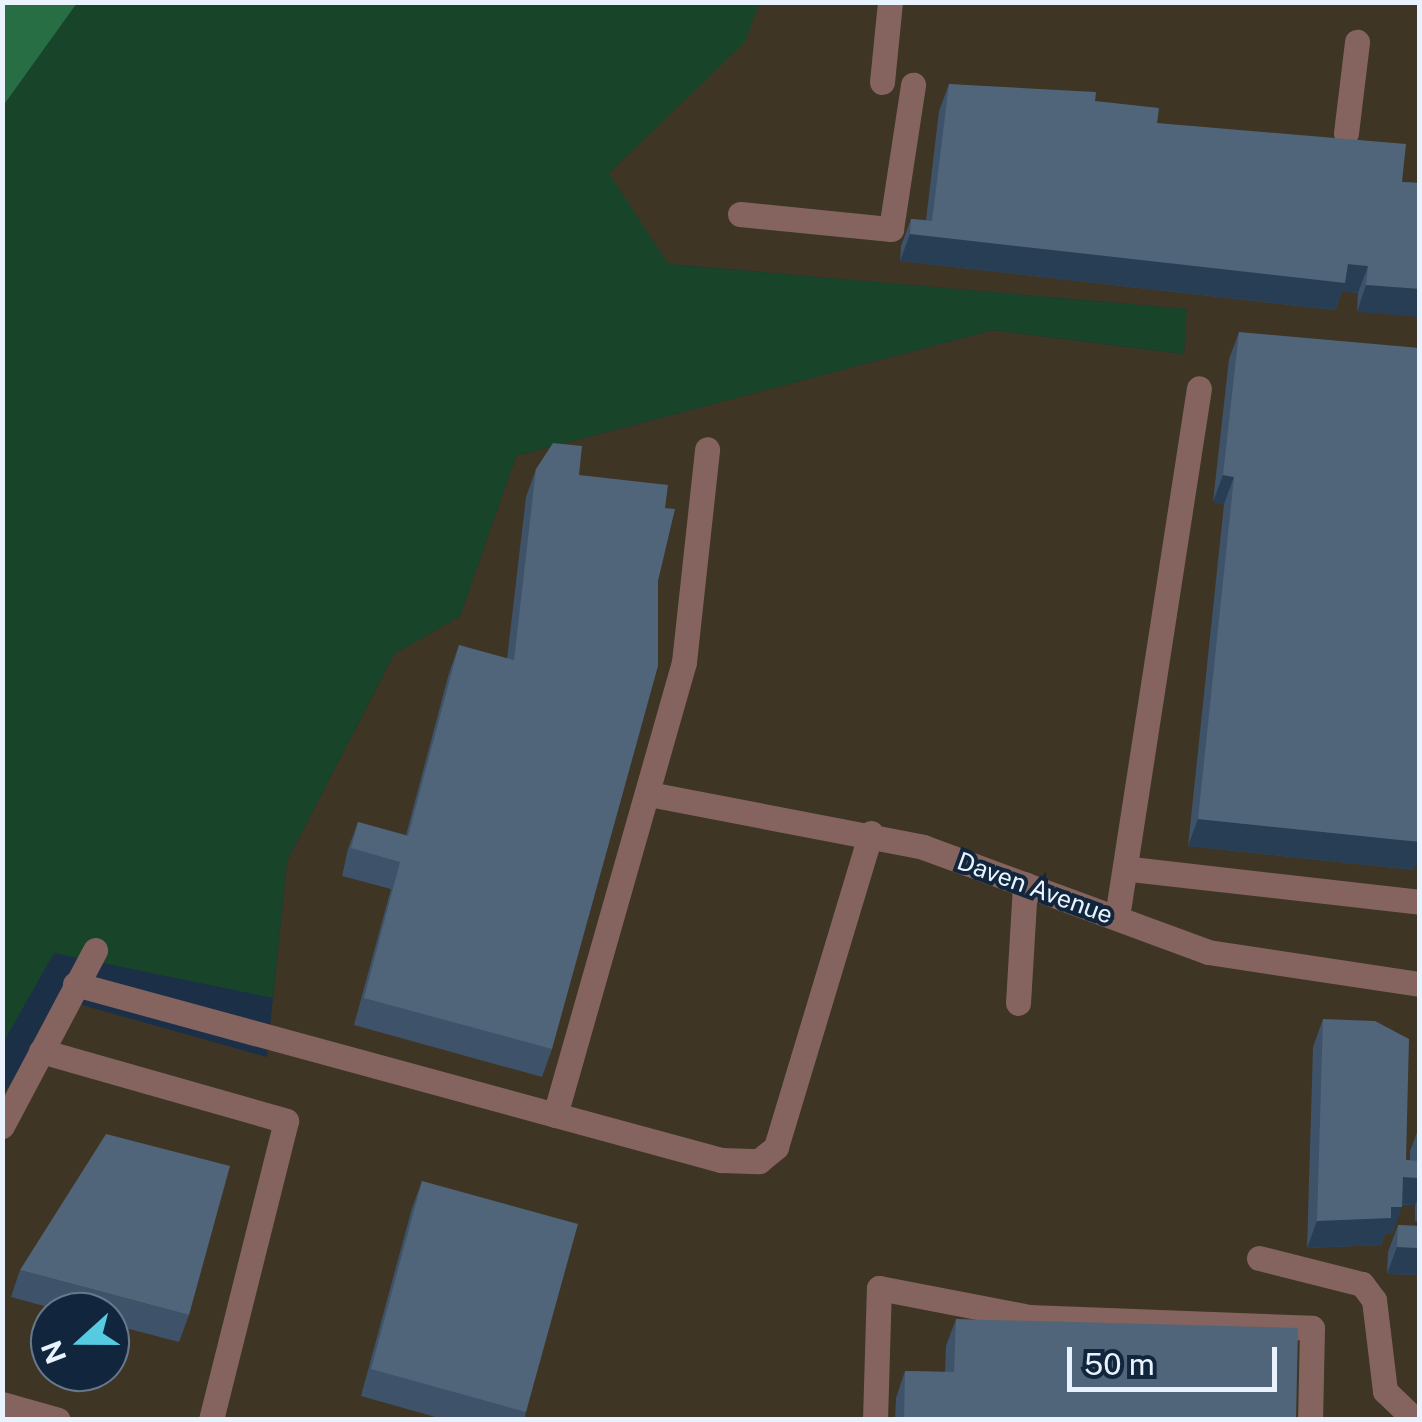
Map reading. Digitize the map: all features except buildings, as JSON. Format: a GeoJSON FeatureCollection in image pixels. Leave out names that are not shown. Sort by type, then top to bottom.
{"type":"FeatureCollection","features":[{"type":"Feature","properties":{"kind":"street"},"geometry":{"type":"LineString","coordinates":[[882,82],[890,2]]}},
{"type":"Feature","properties":{"kind":"street"},"geometry":{"type":"LineString","coordinates":[[1346,133],[1358,42]]}},
{"type":"Feature","properties":{"kind":"street"},"geometry":{"type":"LineString","coordinates":[[740,214],[891,229],[913,85]]}},
{"type":"Feature","properties":{"kind":"street"},"geometry":{"type":"LineString","coordinates":[[1118,918],[1130,869],[1198,388]]}},
{"type":"Feature","properties":{"kind":"street"},"geometry":{"type":"LineString","coordinates":[[556,1115],[684,662],[706,449]]}},
{"type":"Feature","properties":{"kind":"street","name":"Daven Avenue"},"geometry":{"type":"LineString","coordinates":[[649,794],[872,833],[1274,968],[1420,984]]}},
{"type":"Feature","properties":{"kind":"street"},"geometry":{"type":"LineString","coordinates":[[75,984],[721,1160],[759,1161],[776,1147],[872,833]]}},
{"type":"Feature","properties":{"kind":"street"},"geometry":{"type":"LineString","coordinates":[[1130,869],[1420,902]]}},
{"type":"Feature","properties":{"kind":"street"},"geometry":{"type":"LineString","coordinates":[[1018,1003],[1025,884]]}},
{"type":"Feature","properties":{"kind":"street"},"geometry":{"type":"LineString","coordinates":[[2,1126],[96,950]]}},
{"type":"Feature","properties":{"kind":"street"},"geometry":{"type":"LineString","coordinates":[[40,1051],[286,1121],[211,1420]]}},
{"type":"Feature","properties":{"kind":"street"},"geometry":{"type":"LineString","coordinates":[[1258,1258],[1362,1284],[1374,1300],[1385,1391],[1415,1420]]}},
{"type":"Feature","properties":{"kind":"street"},"geometry":{"type":"LineString","coordinates":[[874,1420],[879,1288],[1029,1317],[1312,1328],[1310,1420]]}},
{"type":"Feature","properties":{"kind":"street"},"geometry":{"type":"LineString","coordinates":[[2,1404],[42,1417]]}},
{"type":"Feature","properties":{"kind":"shaded area"},"geometry":{"type":"Polygon","coordinates":[[[759,3],[1419,3],[1419,1419],[67,1420],[3,1394],[3,1095],[64,1000],[267,1057],[287,861],[394,654],[460,616],[516,456],[993,330],[1184,354],[1186,309],[668,264],[608,174],[744,42],[759,3]]]}},
{"type":"Feature","properties":{"kind":"green space"},"geometry":{"type":"Polygon","coordinates":[[[2,3],[77,3],[3,106],[2,3]]]}},
{"type":"Feature","properties":{"kind":"green space"},"geometry":{"type":"Polygon","coordinates":[[[77,3],[759,3],[745,42],[609,173],[668,264],[1187,309],[1184,354],[993,330],[516,456],[460,616],[394,654],[287,861],[273,998],[54,953],[3,1043],[3,106],[77,3]]]}}]}
